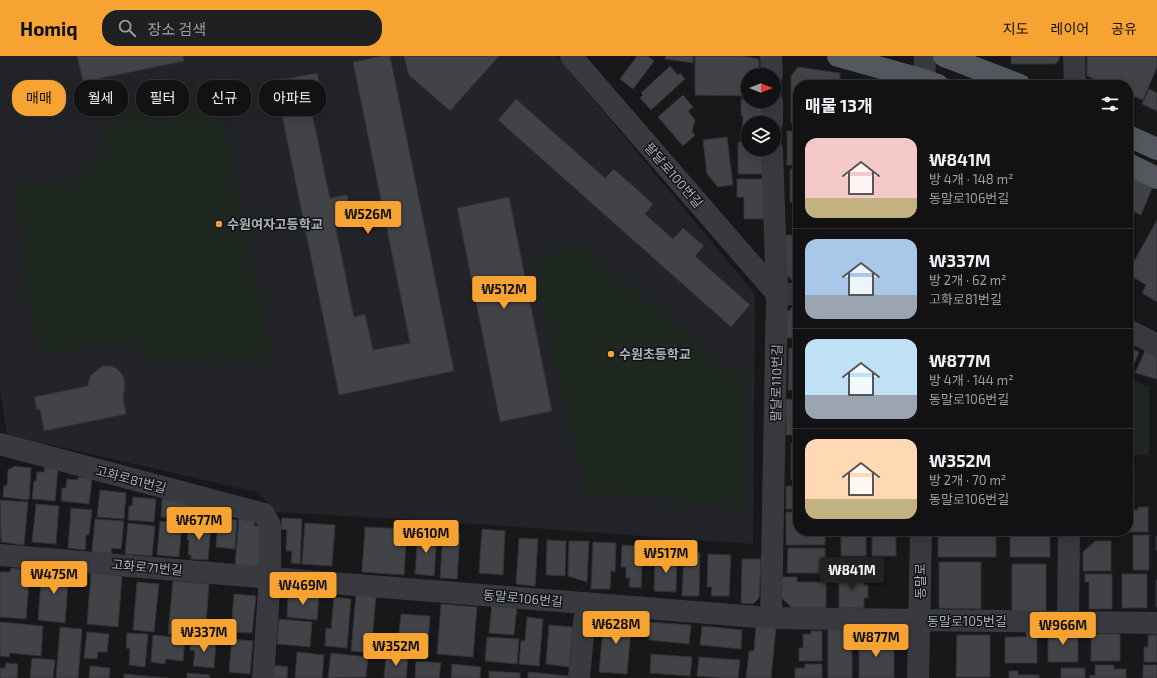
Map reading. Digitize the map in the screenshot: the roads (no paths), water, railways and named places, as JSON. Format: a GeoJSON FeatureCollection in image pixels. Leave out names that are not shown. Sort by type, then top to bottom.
{"type":"FeatureCollection","features":[{"type":"Feature","properties":{"kind":"main road"},"geometry":{"type":"LineString","coordinates":[[838,56],[919,80]]}},
{"type":"Feature","properties":{"kind":"main road"},"geometry":{"type":"LineString","coordinates":[[944,56],[1007,80]]}},
{"type":"Feature","properties":{"kind":"main road"},"geometry":{"type":"LineString","coordinates":[[1133,138],[1157,149]]}},
{"type":"Feature","properties":{"kind":"main road"},"geometry":{"type":"LineString","coordinates":[[1133,166],[1157,178]]}},
{"type":"Feature","properties":{"kind":"street","name":"팔달로100번길"},"geometry":{"type":"LineString","coordinates":[[570,56],[788,294]]}},
{"type":"Feature","properties":{"kind":"street"},"geometry":{"type":"LineString","coordinates":[[771,56],[772,68]]}},
{"type":"Feature","properties":{"kind":"street"},"geometry":{"type":"LineString","coordinates":[[924,56],[928,80]]}},
{"type":"Feature","properties":{"kind":"street"},"geometry":{"type":"LineString","coordinates":[[1074,56],[1075,80]]}},
{"type":"Feature","properties":{"kind":"street","name":"팔달로110번길"},"geometry":{"type":"LineString","coordinates":[[771,618],[788,294],[773,156]]}},
{"type":"Feature","properties":{"kind":"street"},"geometry":{"type":"LineString","coordinates":[[1133,333],[1157,345]]}},
{"type":"Feature","properties":{"kind":"street","name":"고화로81번길"},"geometry":{"type":"LineString","coordinates":[[0,444],[264,514],[270,526],[270,578],[263,678]]}},
{"type":"Feature","properties":{"kind":"street","name":"동말로"},"geometry":{"type":"LineString","coordinates":[[918,678],[921,536]]}},
{"type":"Feature","properties":{"kind":"street"},"geometry":{"type":"LineString","coordinates":[[1068,622],[1069,536]]}},
{"type":"Feature","properties":{"kind":"street","name":"고화로71번길"},"geometry":{"type":"LineString","coordinates":[[0,555],[270,578]]}},
{"type":"Feature","properties":{"kind":"street","name":"동말로106번길"},"geometry":{"type":"LineString","coordinates":[[270,578],[771,618],[920,620]]}},
{"type":"Feature","properties":{"kind":"street"},"geometry":{"type":"LineString","coordinates":[[579,678],[586,603]]}},
{"type":"Feature","properties":{"kind":"street","name":"동말로105번길"},"geometry":{"type":"LineString","coordinates":[[920,620],[1157,623]]}},
{"type":"Feature","properties":{"kind":"place","name":"수원여자고등학교"},"geometry":{"type":"Point","coordinates":[219,224]}},
{"type":"Feature","properties":{"kind":"place","name":"수원초등학교"},"geometry":{"type":"Point","coordinates":[611,354]}}]}
